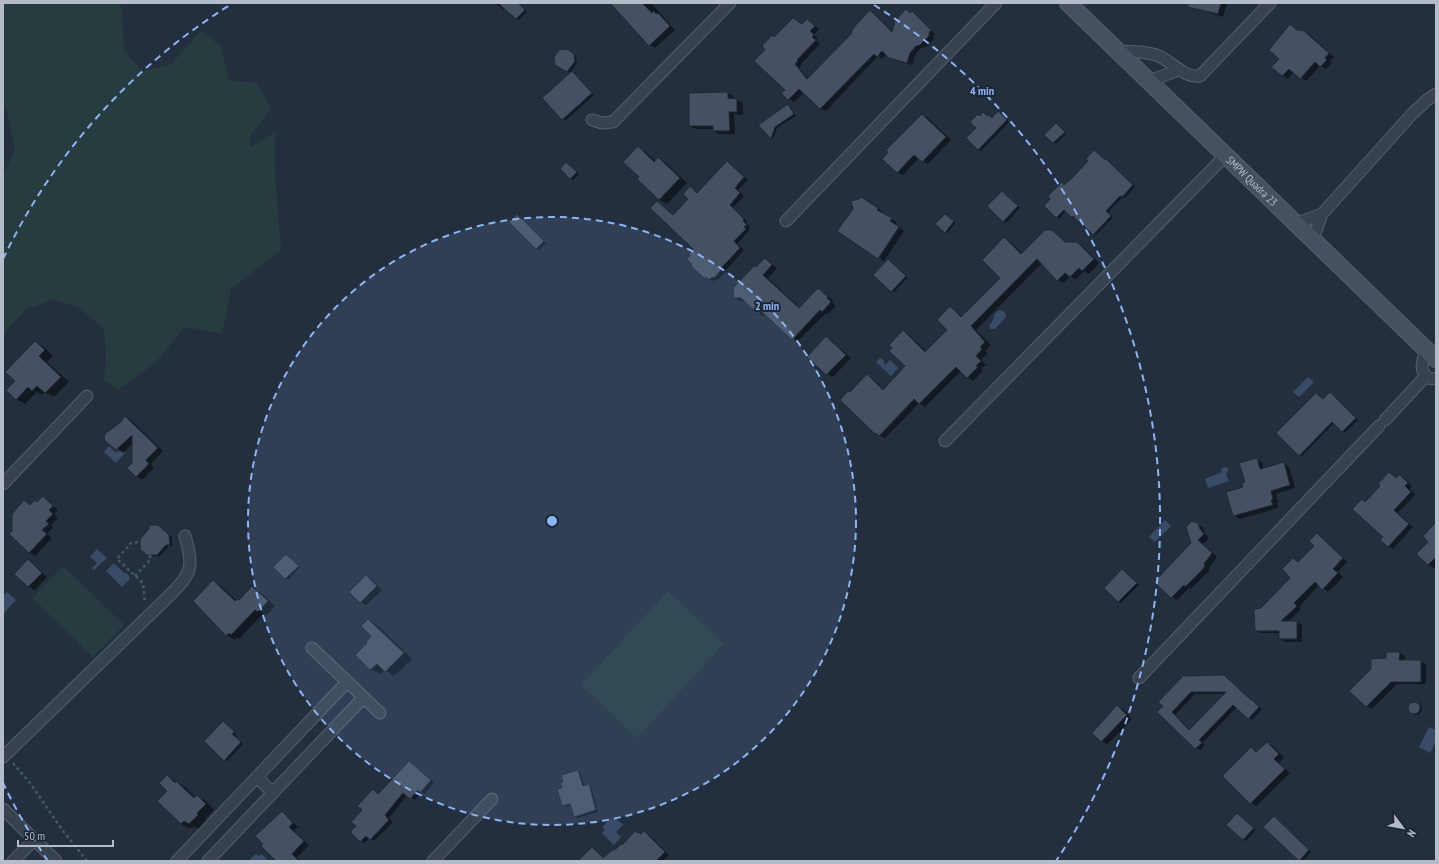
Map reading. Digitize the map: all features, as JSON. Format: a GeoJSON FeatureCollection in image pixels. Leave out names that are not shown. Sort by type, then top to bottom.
{"type":"FeatureCollection","features":[{"type":"Feature","properties":{"kind":"street"},"geometry":{"type":"LineString","coordinates":[[592,120],[602,123],[613,122],[730,3]]}},
{"type":"Feature","properties":{"kind":"street"},"geometry":{"type":"LineString","coordinates":[[786,221],[996,3]]}},
{"type":"Feature","properties":{"kind":"street","name":"SMPW Quadra 23"},"geometry":{"type":"LineString","coordinates":[[1068,3],[1431,354]]}},
{"type":"Feature","properties":{"kind":"street"},"geometry":{"type":"LineString","coordinates":[[1118,50],[1156,55],[1162,57],[1179,70],[1191,76],[1200,76],[1270,3]]}},
{"type":"Feature","properties":{"kind":"street"},"geometry":{"type":"LineString","coordinates":[[1149,81],[1179,70]]}},
{"type":"Feature","properties":{"kind":"street"},"geometry":{"type":"LineString","coordinates":[[1313,239],[1322,214],[1396,131],[1427,100],[1436,94]]}},
{"type":"Feature","properties":{"kind":"street"},"geometry":{"type":"LineString","coordinates":[[945,441],[1226,155]]}},
{"type":"Feature","properties":{"kind":"street"},"geometry":{"type":"LineString","coordinates":[[1297,223],[1322,214]]}},
{"type":"Feature","properties":{"kind":"street"},"geometry":{"type":"LineString","coordinates":[[1139,678],[1382,423],[1431,378],[1422,371],[1422,365],[1431,354]]}},
{"type":"Feature","properties":{"kind":"street"},"geometry":{"type":"LineString","coordinates":[[3,484],[87,396]]}},
{"type":"Feature","properties":{"kind":"street"},"geometry":{"type":"LineString","coordinates":[[5,756],[186,577],[191,564],[185,536]]}},
{"type":"Feature","properties":{"kind":"street"},"geometry":{"type":"LineString","coordinates":[[312,648],[380,713]]}},
{"type":"Feature","properties":{"kind":"street"},"geometry":{"type":"LineString","coordinates":[[177,861],[347,682]]}},
{"type":"Feature","properties":{"kind":"street"},"geometry":{"type":"LineString","coordinates":[[208,861],[364,698]]}},
{"type":"Feature","properties":{"kind":"street"},"geometry":{"type":"LineString","coordinates":[[257,777],[273,793]]}},
{"type":"Feature","properties":{"kind":"street"},"geometry":{"type":"LineString","coordinates":[[433,861],[492,799]]}},
{"type":"Feature","properties":{"kind":"street"},"geometry":{"type":"LineString","coordinates":[[3,809],[56,861]]}},
{"type":"Feature","properties":{"kind":"street"},"geometry":{"type":"LineString","coordinates":[[13,861],[34,840]]}},
{"type":"Feature","properties":{"kind":"path"},"geometry":{"type":"LineString","coordinates":[[138,542],[131,543],[117,559],[143,583],[146,617]]}},
{"type":"Feature","properties":{"kind":"path"},"geometry":{"type":"LineString","coordinates":[[135,576],[150,560],[150,554]]}},
{"type":"Feature","properties":{"kind":"path"},"geometry":{"type":"LineString","coordinates":[[5,756],[30,783],[63,831],[88,861]]}},
{"type":"Feature","properties":{"kind":"green space"},"geometry":{"type":"Polygon","coordinates":[[[3,3],[120,3],[122,10],[124,52],[143,71],[171,64],[201,31],[221,46],[229,80],[257,83],[271,109],[250,136],[251,147],[275,132],[275,174],[281,250],[231,289],[222,334],[185,327],[155,363],[119,389],[104,380],[106,356],[104,329],[78,307],[53,300],[26,309],[3,334],[3,175],[15,149],[6,107],[3,106],[3,3]]]}},
{"type":"Feature","properties":{"kind":"green space"},"geometry":{"type":"Polygon","coordinates":[[[63,566],[124,625],[93,657],[32,598],[63,566]]]}},
{"type":"Feature","properties":{"kind":"green space"},"geometry":{"type":"Polygon","coordinates":[[[668,591],[724,644],[637,738],[581,685],[668,591]]]}},
{"type":"Feature","properties":{"kind":"water"},"geometry":{"type":"Polygon","coordinates":[[[1000,310],[1005,312],[1006,317],[995,329],[990,329],[989,325],[992,322],[995,313],[1000,310]]]}},
{"type":"Feature","properties":{"kind":"water"},"geometry":{"type":"Polygon","coordinates":[[[880,358],[883,360],[885,365],[890,360],[898,368],[891,376],[876,362],[880,358]]]}},
{"type":"Feature","properties":{"kind":"water"},"geometry":{"type":"Polygon","coordinates":[[[1308,377],[1314,382],[1299,397],[1293,392],[1308,377]]]}},
{"type":"Feature","properties":{"kind":"water"},"geometry":{"type":"Polygon","coordinates":[[[109,446],[115,452],[122,451],[125,453],[116,463],[104,452],[109,446]]]}},
{"type":"Feature","properties":{"kind":"water"},"geometry":{"type":"Polygon","coordinates":[[[1224,467],[1228,468],[1226,474],[1229,481],[1208,488],[1205,479],[1222,472],[1221,469],[1224,467]]]}},
{"type":"Feature","properties":{"kind":"water"},"geometry":{"type":"Polygon","coordinates":[[[1165,520],[1171,526],[1155,542],[1149,537],[1165,520]]]}},
{"type":"Feature","properties":{"kind":"water"},"geometry":{"type":"Polygon","coordinates":[[[97,549],[107,558],[94,570],[92,568],[97,563],[90,557],[97,549]]]}},
{"type":"Feature","properties":{"kind":"water"},"geometry":{"type":"Polygon","coordinates":[[[114,563],[124,573],[128,574],[130,579],[122,587],[106,571],[114,563]]]}},
{"type":"Feature","properties":{"kind":"water"},"geometry":{"type":"Polygon","coordinates":[[[7,592],[16,600],[4,613],[3,596],[7,592]]]}},
{"type":"Feature","properties":{"kind":"water"},"geometry":{"type":"Polygon","coordinates":[[[1429,727],[1436,730],[1436,741],[1430,753],[1419,747],[1429,727]]]}},
{"type":"Feature","properties":{"kind":"water"},"geometry":{"type":"Polygon","coordinates":[[[610,819],[617,819],[623,825],[616,832],[621,837],[614,845],[602,833],[604,831],[603,826],[610,819]]]}},
{"type":"Feature","properties":{"kind":"water"},"geometry":{"type":"Polygon","coordinates":[[[256,854],[259,856],[261,854],[267,859],[265,861],[252,861],[250,859],[256,854]]]}},
{"type":"Feature","properties":{"kind":"building"},"geometry":{"type":"Polygon","coordinates":[[[498,3],[518,3],[525,10],[516,19],[498,3]]]}},
{"type":"Feature","properties":{"kind":"building"},"geometry":{"type":"Polygon","coordinates":[[[610,3],[642,3],[652,13],[654,11],[656,14],[658,13],[670,26],[649,46],[610,3]]]}},
{"type":"Feature","properties":{"kind":"building"},"geometry":{"type":"Polygon","coordinates":[[[1188,3],[1221,3],[1218,14],[1188,7],[1188,3]]]}},
{"type":"Feature","properties":{"kind":"building"},"geometry":{"type":"Polygon","coordinates":[[[906,9],[910,13],[912,11],[931,30],[929,36],[920,45],[916,46],[910,53],[907,63],[889,58],[882,51],[877,57],[874,54],[820,109],[799,89],[788,100],[781,93],[785,90],[754,61],[765,50],[762,46],[772,35],[774,37],[793,18],[802,24],[807,19],[815,26],[810,31],[814,35],[812,37],[816,40],[795,64],[807,79],[852,33],[851,32],[855,26],[870,10],[892,32],[895,21],[906,9]]]}},
{"type":"Feature","properties":{"kind":"building"},"geometry":{"type":"Polygon","coordinates":[[[1290,24],[1297,30],[1304,31],[1329,53],[1325,58],[1327,60],[1320,67],[1315,62],[1300,79],[1289,69],[1282,76],[1271,67],[1279,59],[1269,50],[1290,24]]]}},
{"type":"Feature","properties":{"kind":"building"},"geometry":{"type":"Polygon","coordinates":[[[567,49],[574,54],[575,61],[567,72],[555,65],[554,57],[559,50],[567,49]]]}},
{"type":"Feature","properties":{"kind":"building"},"geometry":{"type":"Polygon","coordinates":[[[572,71],[592,93],[562,120],[542,98],[572,71]]]}},
{"type":"Feature","properties":{"kind":"building"},"geometry":{"type":"Polygon","coordinates":[[[728,92],[728,98],[737,99],[737,112],[729,112],[730,131],[713,131],[713,126],[689,126],[689,93],[728,92]]]}},
{"type":"Feature","properties":{"kind":"building"},"geometry":{"type":"Polygon","coordinates":[[[788,104],[794,114],[775,127],[771,139],[758,125],[788,104]]]}},
{"type":"Feature","properties":{"kind":"building"},"geometry":{"type":"Polygon","coordinates":[[[998,111],[1007,120],[978,150],[966,138],[976,128],[970,122],[978,114],[980,116],[983,112],[992,118],[998,111]]]}},
{"type":"Feature","properties":{"kind":"building"},"geometry":{"type":"Polygon","coordinates":[[[922,114],[946,137],[922,162],[914,155],[897,173],[882,159],[888,152],[886,150],[922,114]]]}},
{"type":"Feature","properties":{"kind":"building"},"geometry":{"type":"Polygon","coordinates":[[[1056,123],[1065,132],[1053,143],[1044,135],[1056,123]]]}},
{"type":"Feature","properties":{"kind":"building"},"geometry":{"type":"Polygon","coordinates":[[[638,146],[654,162],[658,157],[680,178],[659,200],[637,179],[639,177],[623,162],[638,146]]]}},
{"type":"Feature","properties":{"kind":"building"},"geometry":{"type":"Polygon","coordinates":[[[1094,150],[1105,160],[1106,159],[1133,185],[1106,211],[1111,216],[1093,235],[1073,216],[1072,218],[1064,210],[1056,218],[1044,206],[1050,199],[1048,196],[1062,182],[1064,185],[1073,177],[1088,161],[1086,159],[1094,150]]]}},
{"type":"Feature","properties":{"kind":"building"},"geometry":{"type":"Polygon","coordinates":[[[727,161],[744,177],[735,188],[740,193],[730,205],[744,219],[743,221],[747,225],[744,227],[746,229],[734,241],[740,248],[721,268],[722,269],[714,278],[712,277],[709,280],[706,277],[705,279],[691,266],[692,265],[687,259],[693,249],[650,208],[657,201],[673,215],[688,199],[683,194],[690,186],[697,193],[727,161]]]}},
{"type":"Feature","properties":{"kind":"building"},"geometry":{"type":"Polygon","coordinates":[[[566,162],[577,172],[570,179],[560,169],[566,162]]]}},
{"type":"Feature","properties":{"kind":"building"},"geometry":{"type":"Polygon","coordinates":[[[1002,191],[1018,206],[1003,222],[987,206],[1002,191]]]}},
{"type":"Feature","properties":{"kind":"building"},"geometry":{"type":"Polygon","coordinates":[[[861,197],[878,208],[877,210],[892,218],[890,221],[899,227],[878,259],[837,231],[853,209],[851,201],[861,197]]]}},
{"type":"Feature","properties":{"kind":"building"},"geometry":{"type":"Polygon","coordinates":[[[517,214],[544,241],[536,249],[509,222],[517,214]]]}},
{"type":"Feature","properties":{"kind":"building"},"geometry":{"type":"Polygon","coordinates":[[[945,214],[954,221],[945,233],[935,224],[945,214]]]}},
{"type":"Feature","properties":{"kind":"building"},"geometry":{"type":"Polygon","coordinates":[[[1045,230],[1052,230],[1065,242],[1077,242],[1094,259],[1082,271],[1079,268],[1070,277],[1065,273],[1057,281],[1037,259],[971,326],[985,342],[980,347],[982,349],[976,356],[981,361],[976,366],[978,367],[967,378],[956,367],[919,404],[914,399],[879,436],[876,433],[875,434],[840,400],[867,374],[883,390],[905,366],[889,351],[892,348],[889,345],[903,330],[925,352],[947,330],[937,320],[950,306],[961,317],[1000,278],[982,260],[1004,237],[1021,254],[1045,230]]]}},
{"type":"Feature","properties":{"kind":"building"},"geometry":{"type":"Polygon","coordinates":[[[765,258],[772,265],[763,275],[799,308],[818,288],[828,297],[827,298],[831,302],[822,312],[820,310],[792,340],[761,311],[758,314],[741,298],[734,298],[733,288],[755,265],[756,267],[765,258]]]}},
{"type":"Feature","properties":{"kind":"building"},"geometry":{"type":"Polygon","coordinates":[[[888,259],[906,276],[891,292],[873,275],[888,259]]]}},
{"type":"Feature","properties":{"kind":"building"},"geometry":{"type":"Polygon","coordinates":[[[826,336],[846,355],[826,375],[807,357],[826,336]]]}},
{"type":"Feature","properties":{"kind":"building"},"geometry":{"type":"Polygon","coordinates":[[[35,341],[45,350],[39,356],[61,377],[45,393],[37,386],[32,391],[28,387],[16,400],[6,390],[15,381],[5,372],[35,341]]]}},
{"type":"Feature","properties":{"kind":"building"},"geometry":{"type":"Polygon","coordinates":[[[1330,392],[1356,418],[1342,432],[1332,422],[1299,456],[1276,433],[1316,393],[1323,399],[1330,392]]]}},
{"type":"Feature","properties":{"kind":"building"},"geometry":{"type":"Polygon","coordinates":[[[125,416],[158,448],[146,460],[149,464],[136,477],[127,468],[132,463],[132,435],[116,450],[105,441],[104,436],[121,422],[125,416]]]}},
{"type":"Feature","properties":{"kind":"building"},"geometry":{"type":"Polygon","coordinates":[[[1257,458],[1260,469],[1284,462],[1290,485],[1271,491],[1273,499],[1271,500],[1273,505],[1233,516],[1226,492],[1243,487],[1242,483],[1245,482],[1239,463],[1257,458]]]}},
{"type":"Feature","properties":{"kind":"building"},"geometry":{"type":"Polygon","coordinates":[[[1389,472],[1396,478],[1400,475],[1408,483],[1405,486],[1411,492],[1394,510],[1409,524],[1388,547],[1380,540],[1383,537],[1352,509],[1362,499],[1365,502],[1380,486],[1378,484],[1389,472]]]}},
{"type":"Feature","properties":{"kind":"building"},"geometry":{"type":"Polygon","coordinates":[[[43,496],[53,506],[49,510],[53,514],[46,521],[49,524],[42,530],[47,534],[29,553],[9,534],[12,531],[12,514],[24,500],[30,505],[35,500],[37,502],[43,496]]]}},
{"type":"Feature","properties":{"kind":"building"},"geometry":{"type":"Polygon","coordinates":[[[1192,521],[1198,523],[1204,534],[1198,540],[1212,553],[1204,564],[1205,566],[1202,570],[1185,587],[1184,585],[1171,598],[1154,582],[1191,543],[1186,527],[1192,521]]]}},
{"type":"Feature","properties":{"kind":"building"},"geometry":{"type":"Polygon","coordinates":[[[1436,522],[1436,557],[1428,565],[1416,554],[1428,542],[1423,536],[1436,522]]]}},
{"type":"Feature","properties":{"kind":"building"},"geometry":{"type":"Polygon","coordinates":[[[149,525],[158,525],[169,535],[170,545],[166,545],[157,555],[147,555],[140,549],[140,539],[149,529],[149,525]]]}},
{"type":"Feature","properties":{"kind":"building"},"geometry":{"type":"Polygon","coordinates":[[[1317,533],[1343,558],[1333,569],[1338,573],[1322,590],[1315,582],[1294,603],[1297,606],[1281,621],[1297,621],[1297,639],[1279,639],[1279,631],[1255,631],[1254,609],[1261,608],[1290,578],[1282,569],[1293,558],[1298,562],[1314,546],[1309,541],[1317,533]]]}},
{"type":"Feature","properties":{"kind":"building"},"geometry":{"type":"Polygon","coordinates":[[[286,554],[299,566],[285,579],[273,567],[286,554]]]}},
{"type":"Feature","properties":{"kind":"building"},"geometry":{"type":"Polygon","coordinates":[[[28,559],[42,573],[28,587],[14,574],[28,559]]]}},
{"type":"Feature","properties":{"kind":"building"},"geometry":{"type":"Polygon","coordinates":[[[1122,569],[1137,583],[1118,602],[1104,588],[1122,569]]]}},
{"type":"Feature","properties":{"kind":"building"},"geometry":{"type":"Polygon","coordinates":[[[366,575],[377,586],[360,603],[349,592],[366,575]]]}},
{"type":"Feature","properties":{"kind":"building"},"geometry":{"type":"Polygon","coordinates":[[[213,580],[235,601],[238,599],[239,600],[252,586],[268,601],[258,612],[255,610],[231,635],[229,633],[226,636],[193,601],[213,580]]]}},
{"type":"Feature","properties":{"kind":"building"},"geometry":{"type":"Polygon","coordinates":[[[368,619],[404,653],[385,672],[377,664],[370,670],[355,655],[367,643],[366,642],[371,636],[361,626],[368,619]]]}},
{"type":"Feature","properties":{"kind":"building"},"geometry":{"type":"Polygon","coordinates":[[[1386,652],[1400,652],[1399,660],[1421,660],[1421,682],[1391,682],[1366,707],[1349,691],[1371,669],[1371,659],[1386,658],[1386,652]]]}},
{"type":"Feature","properties":{"kind":"building"},"geometry":{"type":"Polygon","coordinates":[[[1224,675],[1259,707],[1248,719],[1233,705],[1199,740],[1202,743],[1195,749],[1157,712],[1163,706],[1158,702],[1183,676],[1224,675]],[[1191,692],[1172,712],[1189,730],[1226,692],[1191,692]]]}},
{"type":"Feature","properties":{"kind":"building"},"geometry":{"type":"Polygon","coordinates":[[[1412,702],[1416,702],[1420,708],[1416,714],[1412,714],[1408,710],[1408,706],[1412,702]]]}},
{"type":"Feature","properties":{"kind":"building"},"geometry":{"type":"Polygon","coordinates":[[[1117,705],[1127,715],[1101,742],[1092,733],[1117,705]]]}},
{"type":"Feature","properties":{"kind":"building"},"geometry":{"type":"Polygon","coordinates":[[[223,721],[235,732],[232,734],[241,742],[224,761],[204,741],[223,721]]]}},
{"type":"Feature","properties":{"kind":"building"},"geometry":{"type":"Polygon","coordinates":[[[1267,742],[1279,754],[1274,759],[1285,769],[1250,804],[1222,776],[1251,747],[1256,752],[1267,742]]]}},
{"type":"Feature","properties":{"kind":"building"},"geometry":{"type":"Polygon","coordinates":[[[409,761],[431,780],[420,793],[418,790],[410,799],[403,793],[385,815],[389,820],[370,840],[366,836],[360,842],[350,832],[356,826],[351,822],[362,810],[357,806],[373,789],[378,794],[409,761]]]}},
{"type":"Feature","properties":{"kind":"building"},"geometry":{"type":"Polygon","coordinates":[[[578,770],[583,786],[589,784],[596,810],[574,817],[570,804],[562,806],[557,789],[562,788],[560,783],[563,782],[561,775],[578,770]]]}},
{"type":"Feature","properties":{"kind":"building"},"geometry":{"type":"Polygon","coordinates":[[[167,775],[175,783],[176,781],[194,798],[197,795],[206,804],[189,824],[184,821],[181,824],[157,801],[167,791],[159,783],[167,775]]]}},
{"type":"Feature","properties":{"kind":"building"},"geometry":{"type":"Polygon","coordinates":[[[282,811],[293,823],[289,827],[304,841],[292,854],[299,861],[276,861],[261,846],[263,844],[255,836],[282,811]]]}},
{"type":"Feature","properties":{"kind":"building"},"geometry":{"type":"Polygon","coordinates":[[[1237,813],[1254,828],[1243,840],[1226,825],[1237,813]]]}},
{"type":"Feature","properties":{"kind":"building"},"geometry":{"type":"Polygon","coordinates":[[[1274,816],[1309,850],[1299,861],[1263,827],[1274,816]]]}},
{"type":"Feature","properties":{"kind":"building"},"geometry":{"type":"Polygon","coordinates":[[[635,831],[641,834],[644,831],[665,852],[656,861],[578,861],[592,847],[603,858],[612,850],[616,849],[621,844],[622,845],[635,831]]]}}]}
